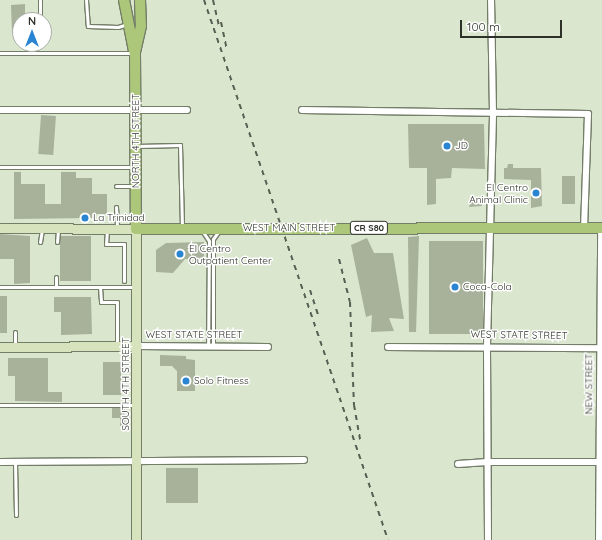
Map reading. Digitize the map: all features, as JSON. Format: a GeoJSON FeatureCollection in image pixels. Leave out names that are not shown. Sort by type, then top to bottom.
{"type":"FeatureCollection","features":[{"type":"Feature","properties":{"kind":"main road","name":"NORTH 4TH STREET"},"geometry":{"type":"LineString","coordinates":[[124,0],[135,52]]}},
{"type":"Feature","properties":{"kind":"main road","name":"NORTH 4TH STREET"},"geometry":{"type":"LineString","coordinates":[[136,229],[135,52],[141,26],[140,0]]}},
{"type":"Feature","properties":{"kind":"main road","name":"WEST MAIN STREET"},"geometry":{"type":"LineString","coordinates":[[0,228],[602,228]]}},
{"type":"Feature","properties":{"kind":"main road","name":"SOUTH 4TH STREET"},"geometry":{"type":"LineString","coordinates":[[136,229],[136,540]]}},
{"type":"Feature","properties":{"kind":"main road","name":"WEST STATE STREET"},"geometry":{"type":"LineString","coordinates":[[0,347],[137,346]]}},
{"type":"Feature","properties":{"kind":"street"},"geometry":{"type":"LineString","coordinates":[[488,540],[487,345],[492,113],[491,0]]}},
{"type":"Feature","properties":{"kind":"street"},"geometry":{"type":"LineString","coordinates":[[0,110],[187,110]]}},
{"type":"Feature","properties":{"kind":"street"},"geometry":{"type":"LineString","coordinates":[[302,110],[588,114],[584,228]]}},
{"type":"Feature","properties":{"kind":"street","name":"NEW STREET"},"geometry":{"type":"LineString","coordinates":[[599,540],[601,516],[600,406],[602,228]]}},
{"type":"Feature","properties":{"kind":"street","name":"WEST STATE STREET"},"geometry":{"type":"LineString","coordinates":[[388,346],[487,345],[601,348]]}},
{"type":"Feature","properties":{"kind":"street","name":"WEST STATE STREET"},"geometry":{"type":"LineString","coordinates":[[137,346],[268,346]]}},
{"type":"Feature","properties":{"kind":"street"},"geometry":{"type":"LineString","coordinates":[[0,462],[304,460]]}},
{"type":"Feature","properties":{"kind":"street"},"geometry":{"type":"LineString","coordinates":[[458,464],[487,462],[601,462]]}},
{"type":"Feature","properties":{"kind":"lane"},"geometry":{"type":"LineString","coordinates":[[40,0],[40,12]]}},
{"type":"Feature","properties":{"kind":"lane"},"geometry":{"type":"LineString","coordinates":[[86,0],[88,26],[118,27],[128,24]]}},
{"type":"Feature","properties":{"kind":"lane"},"geometry":{"type":"LineString","coordinates":[[0,53],[135,52]]}},
{"type":"Feature","properties":{"kind":"lane"},"geometry":{"type":"LineString","coordinates":[[136,146],[180,145],[182,229]]}},
{"type":"Feature","properties":{"kind":"lane"},"geometry":{"type":"LineString","coordinates":[[0,167],[136,167]]}},
{"type":"Feature","properties":{"kind":"lane"},"geometry":{"type":"LineString","coordinates":[[116,186],[136,186]]}},
{"type":"Feature","properties":{"kind":"lane"},"geometry":{"type":"LineString","coordinates":[[116,207],[118,229]]}},
{"type":"Feature","properties":{"kind":"lane"},"geometry":{"type":"LineString","coordinates":[[40,242],[42,228]]}},
{"type":"Feature","properties":{"kind":"lane"},"geometry":{"type":"LineString","coordinates":[[57,242],[58,228]]}},
{"type":"Feature","properties":{"kind":"lane"},"geometry":{"type":"LineString","coordinates":[[108,228],[106,244],[124,244],[124,281]]}},
{"type":"Feature","properties":{"kind":"lane"},"geometry":{"type":"LineString","coordinates":[[201,228],[209,241],[210,346]]}},
{"type":"Feature","properties":{"kind":"lane"},"geometry":{"type":"LineString","coordinates":[[210,346],[213,239],[221,228]]}},
{"type":"Feature","properties":{"kind":"lane"},"geometry":{"type":"LineString","coordinates":[[56,277],[56,287]]}},
{"type":"Feature","properties":{"kind":"lane"},"geometry":{"type":"LineString","coordinates":[[0,287],[137,287]]}},
{"type":"Feature","properties":{"kind":"lane"},"geometry":{"type":"LineString","coordinates":[[14,287],[15,293]]}},
{"type":"Feature","properties":{"kind":"lane"},"geometry":{"type":"LineString","coordinates":[[100,287],[101,302],[117,302],[117,346]]}},
{"type":"Feature","properties":{"kind":"lane"},"geometry":{"type":"LineString","coordinates":[[15,332],[15,346]]}},
{"type":"Feature","properties":{"kind":"lane"},"geometry":{"type":"LineString","coordinates":[[0,405],[137,404]]}},
{"type":"Feature","properties":{"kind":"lane"},"geometry":{"type":"LineString","coordinates":[[15,462],[16,516]]}},
{"type":"Feature","properties":{"kind":"building"},"geometry":{"type":"Polygon","coordinates":[[[25,4],[25,12],[12,12],[12,33],[11,5],[25,4]]]}},
{"type":"Feature","properties":{"kind":"building"},"geometry":{"type":"Polygon","coordinates":[[[41,115],[56,116],[53,155],[38,154],[41,115]]]}},
{"type":"Feature","properties":{"kind":"building","name":"JD"},"geometry":{"type":"Polygon","coordinates":[[[408,124],[484,124],[485,169],[452,168],[451,178],[436,179],[436,204],[427,205],[427,168],[409,168],[408,124]]]}},
{"type":"Feature","properties":{"kind":"building","name":"El Centro Animal Clinic"},"geometry":{"type":"Polygon","coordinates":[[[508,164],[513,164],[513,168],[541,168],[542,206],[531,208],[531,180],[504,179],[504,168],[507,168],[508,164]]]}},
{"type":"Feature","properties":{"kind":"building"},"geometry":{"type":"Polygon","coordinates":[[[14,172],[21,172],[21,184],[45,184],[45,204],[61,204],[61,172],[76,172],[76,178],[92,178],[92,194],[107,194],[107,214],[92,214],[92,218],[14,219],[14,172]]]}},
{"type":"Feature","properties":{"kind":"building"},"geometry":{"type":"Polygon","coordinates":[[[562,176],[575,176],[575,204],[562,204],[562,176]]]}},
{"type":"Feature","properties":{"kind":"building"},"geometry":{"type":"Polygon","coordinates":[[[470,198],[481,198],[482,206],[469,207],[470,198]]]}},
{"type":"Feature","properties":{"kind":"building"},"geometry":{"type":"Polygon","coordinates":[[[0,234],[30,236],[30,283],[14,284],[14,259],[0,259],[0,234]]]}},
{"type":"Feature","properties":{"kind":"building"},"geometry":{"type":"Polygon","coordinates":[[[60,236],[91,236],[91,281],[60,281],[60,236]]]}},
{"type":"Feature","properties":{"kind":"building"},"geometry":{"type":"Polygon","coordinates":[[[419,236],[416,332],[409,332],[408,237],[419,236]]]}},
{"type":"Feature","properties":{"kind":"building"},"geometry":{"type":"Polygon","coordinates":[[[367,238],[374,253],[393,253],[404,319],[389,318],[394,331],[371,332],[372,315],[366,317],[351,245],[367,238]]]}},
{"type":"Feature","properties":{"kind":"building","name":"Coca-Cola"},"geometry":{"type":"Polygon","coordinates":[[[429,241],[483,241],[483,334],[429,334],[429,241]]]}},
{"type":"Feature","properties":{"kind":"building","name":"El Centro Outpatient Center"},"geometry":{"type":"Polygon","coordinates":[[[204,242],[204,259],[185,259],[173,273],[156,272],[156,250],[166,243],[204,242]]]}},
{"type":"Feature","properties":{"kind":"building"},"geometry":{"type":"Polygon","coordinates":[[[0,296],[7,296],[7,333],[0,333],[0,296]]]}},
{"type":"Feature","properties":{"kind":"building"},"geometry":{"type":"Polygon","coordinates":[[[54,297],[91,297],[92,334],[61,335],[61,312],[54,312],[54,297]]]}},
{"type":"Feature","properties":{"kind":"building","name":"Solo Fitness"},"geometry":{"type":"Polygon","coordinates":[[[160,355],[186,356],[186,359],[195,360],[195,391],[177,391],[177,371],[172,366],[160,366],[160,355]]]}},
{"type":"Feature","properties":{"kind":"building"},"geometry":{"type":"Polygon","coordinates":[[[8,358],[48,358],[48,392],[62,392],[62,402],[15,401],[15,376],[8,376],[8,358]]]}},
{"type":"Feature","properties":{"kind":"building"},"geometry":{"type":"Polygon","coordinates":[[[103,362],[121,362],[121,395],[103,395],[103,362]]]}},
{"type":"Feature","properties":{"kind":"building"},"geometry":{"type":"Polygon","coordinates":[[[112,408],[125,408],[125,426],[120,426],[120,418],[112,418],[112,408]]]}},
{"type":"Feature","properties":{"kind":"building"},"geometry":{"type":"Polygon","coordinates":[[[166,468],[198,468],[198,503],[166,503],[166,468]]]}},
{"type":"Feature","properties":{"kind":"railway"},"geometry":{"type":"LineString","coordinates":[[204,0],[388,540]]}},
{"type":"Feature","properties":{"kind":"railway"},"geometry":{"type":"LineString","coordinates":[[213,0],[219,27]]}},
{"type":"Feature","properties":{"kind":"railway"},"geometry":{"type":"LineString","coordinates":[[221,22],[227,50]]}},
{"type":"Feature","properties":{"kind":"railway"},"geometry":{"type":"LineString","coordinates":[[339,259],[350,302],[354,405],[360,439]]}},
{"type":"Feature","properties":{"kind":"railway"},"geometry":{"type":"LineString","coordinates":[[310,290],[319,318]]}},
{"type":"Feature","properties":{"kind":"place","name":"JD"},"geometry":{"type":"Point","coordinates":[447,146]}},
{"type":"Feature","properties":{"kind":"place","name":"El Centro Animal Clinic"},"geometry":{"type":"Point","coordinates":[536,193]}},
{"type":"Feature","properties":{"kind":"place","name":"La Trinidad"},"geometry":{"type":"Point","coordinates":[85,218]}},
{"type":"Feature","properties":{"kind":"place","name":"El Centro Outpatient Center"},"geometry":{"type":"Point","coordinates":[180,254]}},
{"type":"Feature","properties":{"kind":"place","name":"Coca-Cola"},"geometry":{"type":"Point","coordinates":[455,287]}},
{"type":"Feature","properties":{"kind":"place","name":"Solo Fitness"},"geometry":{"type":"Point","coordinates":[186,381]}}]}
